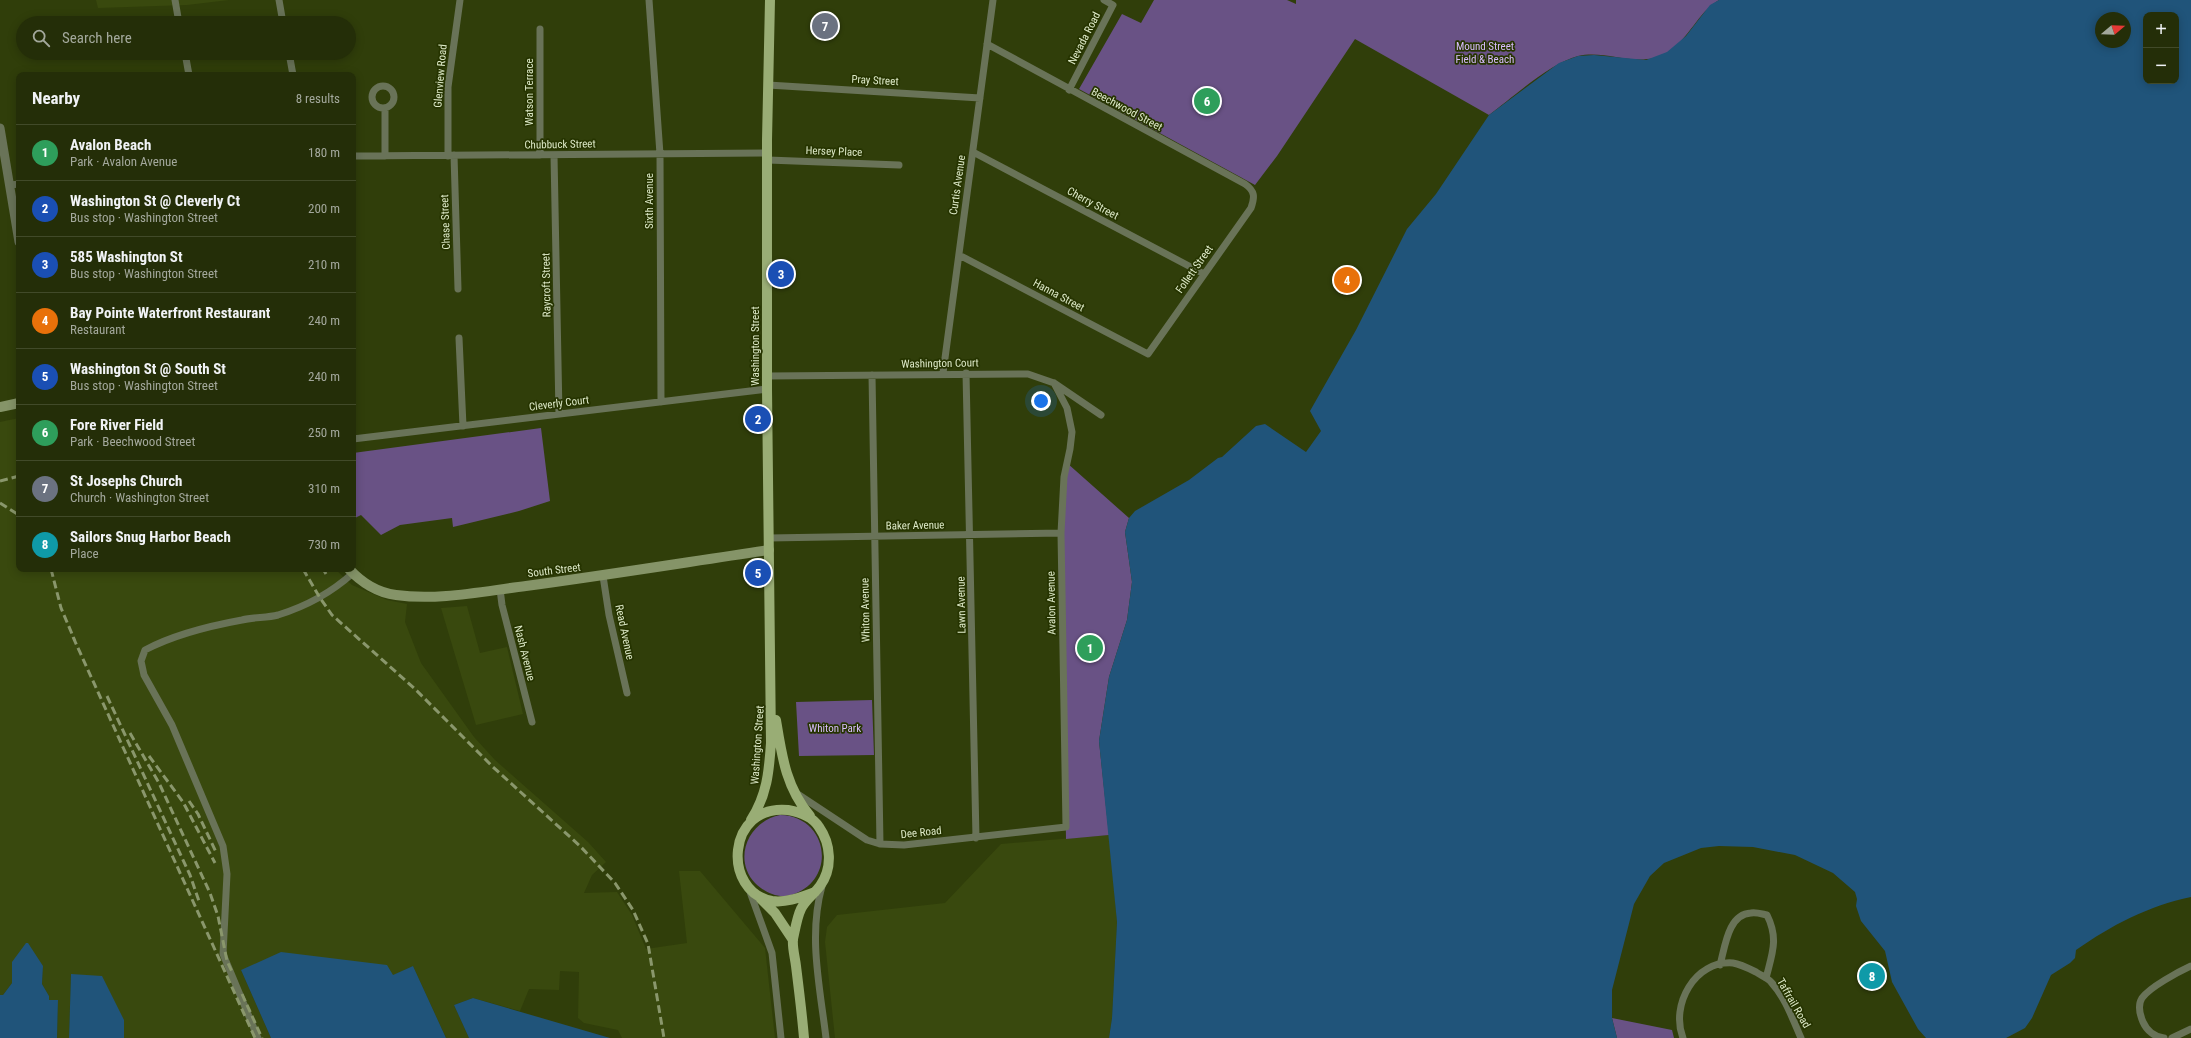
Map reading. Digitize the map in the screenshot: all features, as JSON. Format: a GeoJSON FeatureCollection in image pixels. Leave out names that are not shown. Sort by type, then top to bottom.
{"type":"FeatureCollection","features":[{"type":"Feature","properties":{"kind":"main road","name":"Washington Street"},"geometry":{"type":"LineString","coordinates":[[751,820],[760,806],[768,784],[771,743],[772,692],[767,389],[768,85],[770,0]]}},
{"type":"Feature","properties":{"kind":"main road"},"geometry":{"type":"LineString","coordinates":[[0,407],[16,404]]}},
{"type":"Feature","properties":{"kind":"main road","name":"South Street"},"geometry":{"type":"LineString","coordinates":[[352,572],[366,584],[384,593],[401,596],[442,595],[603,576],[769,550]]}},
{"type":"Feature","properties":{"kind":"main road","name":"Washington Street"},"geometry":{"type":"LineString","coordinates":[[772,692],[783,760],[792,790],[798,802],[812,818]]}},
{"type":"Feature","properties":{"kind":"main road"},"geometry":{"type":"LineString","coordinates":[[793,940],[775,913],[752,891],[742,877],[738,860],[742,833],[751,820],[768,813],[785,810],[803,813],[812,818],[824,834],[828,847],[829,861],[823,881],[801,910],[793,940],[804,1038]]}},
{"type":"Feature","properties":{"kind":"main road"},"geometry":{"type":"LineString","coordinates":[[752,891],[770,901],[790,900],[816,892]]}},
{"type":"Feature","properties":{"kind":"street"},"geometry":{"type":"LineString","coordinates":[[175,0],[178,16]]}},
{"type":"Feature","properties":{"kind":"street"},"geometry":{"type":"LineString","coordinates":[[279,0],[282,16]]}},
{"type":"Feature","properties":{"kind":"street","name":"Glenview Road"},"geometry":{"type":"LineString","coordinates":[[451,155],[448,87],[460,0]]}},
{"type":"Feature","properties":{"kind":"street","name":"Sixth Avenue"},"geometry":{"type":"LineString","coordinates":[[649,0],[660,154],[661,402]]}},
{"type":"Feature","properties":{"kind":"street","name":"Curtis Avenue"},"geometry":{"type":"LineString","coordinates":[[943,373],[993,0]]}},
{"type":"Feature","properties":{"kind":"street","name":"Nevada Road"},"geometry":{"type":"LineString","coordinates":[[1069,90],[1113,5],[1104,0]]}},
{"type":"Feature","properties":{"kind":"street","name":"Watson Terrace"},"geometry":{"type":"LineString","coordinates":[[540,29],[540,155]]}},
{"type":"Feature","properties":{"kind":"street","name":"Beechwood Street"},"geometry":{"type":"LineString","coordinates":[[987,44],[1069,90],[1245,184],[1251,189],[1254,195]]}},
{"type":"Feature","properties":{"kind":"street"},"geometry":{"type":"LineString","coordinates":[[186,60],[188,72]]}},
{"type":"Feature","properties":{"kind":"street"},"geometry":{"type":"LineString","coordinates":[[290,60],[292,72]]}},
{"type":"Feature","properties":{"kind":"street","name":"Pray Street"},"geometry":{"type":"LineString","coordinates":[[768,85],[980,98]]}},
{"type":"Feature","properties":{"kind":"street"},"geometry":{"type":"LineString","coordinates":[[385,109],[385,156]]}},
{"type":"Feature","properties":{"kind":"street"},"geometry":{"type":"LineString","coordinates":[[0,128],[14,185],[16,208]]}},
{"type":"Feature","properties":{"kind":"street","name":"Cherry Street"},"geometry":{"type":"LineString","coordinates":[[973,152],[1204,274]]}},
{"type":"Feature","properties":{"kind":"street","name":"Raycroft Street"},"geometry":{"type":"LineString","coordinates":[[554,154],[559,414]]}},
{"type":"Feature","properties":{"kind":"street","name":"Chubbuck Street"},"geometry":{"type":"LineString","coordinates":[[356,156],[660,154],[768,156]]}},
{"type":"Feature","properties":{"kind":"street","name":"Chase Street"},"geometry":{"type":"LineString","coordinates":[[451,155],[458,289]]}},
{"type":"Feature","properties":{"kind":"street","name":"Hersey Place"},"geometry":{"type":"LineString","coordinates":[[768,156],[899,165]]}},
{"type":"Feature","properties":{"kind":"street","name":"Follett Street"},"geometry":{"type":"LineString","coordinates":[[1148,354],[1251,208],[1254,195]]}},
{"type":"Feature","properties":{"kind":"street","name":"Hanna Street"},"geometry":{"type":"LineString","coordinates":[[959,254],[1148,354]]}},
{"type":"Feature","properties":{"kind":"street"},"geometry":{"type":"LineString","coordinates":[[459,338],[463,426]]}},
{"type":"Feature","properties":{"kind":"street","name":"Washington Court"},"geometry":{"type":"LineString","coordinates":[[767,376],[943,373],[1028,374],[1054,383],[1101,415]]}},
{"type":"Feature","properties":{"kind":"street","name":"Lawn Avenue"},"geometry":{"type":"LineString","coordinates":[[966,373],[971,535],[976,838]]}},
{"type":"Feature","properties":{"kind":"street","name":"Whiton Avenue"},"geometry":{"type":"LineString","coordinates":[[872,375],[880,844]]}},
{"type":"Feature","properties":{"kind":"street","name":"Avalon Avenue"},"geometry":{"type":"LineString","coordinates":[[1054,383],[1067,408],[1072,432],[1064,477],[1061,533],[1066,827]]}},
{"type":"Feature","properties":{"kind":"street","name":"Cleverly Court"},"geometry":{"type":"LineString","coordinates":[[356,439],[767,389]]}},
{"type":"Feature","properties":{"kind":"street","name":"Baker Avenue"},"geometry":{"type":"LineString","coordinates":[[769,538],[1061,533]]}},
{"type":"Feature","properties":{"kind":"street"},"geometry":{"type":"LineString","coordinates":[[258,1038],[225,963],[223,954],[227,874],[223,846],[172,726],[144,675],[141,660],[145,650],[193,631],[242,620],[271,617],[296,609],[320,598],[337,587],[350,572]]}},
{"type":"Feature","properties":{"kind":"street","name":"Read Avenue"},"geometry":{"type":"LineString","coordinates":[[603,576],[609,615],[628,693]]}},
{"type":"Feature","properties":{"kind":"street","name":"Nash Avenue"},"geometry":{"type":"LineString","coordinates":[[500,589],[502,605],[532,722]]}},
{"type":"Feature","properties":{"kind":"street","name":"Dee Road"},"geometry":{"type":"LineString","coordinates":[[792,790],[858,834],[880,844],[904,845],[1066,827]]}},
{"type":"Feature","properties":{"kind":"street"},"geometry":{"type":"LineString","coordinates":[[823,881],[815,911],[814,928],[826,1038]]}},
{"type":"Feature","properties":{"kind":"street"},"geometry":{"type":"LineString","coordinates":[[752,891],[772,953],[781,1038]]}},
{"type":"Feature","properties":{"kind":"street"},"geometry":{"type":"LineString","coordinates":[[1720,964],[1732,924],[1738,918],[1751,912],[1767,915],[1772,925],[1775,942],[1766,978]]}},
{"type":"Feature","properties":{"kind":"street","name":"Taffrail Road"},"geometry":{"type":"LineString","coordinates":[[1683,1038],[1681,1032],[1680,1006],[1687,992],[1700,973],[1720,964],[1734,963],[1771,981],[1802,1038]]}},
{"type":"Feature","properties":{"kind":"street"},"geometry":{"type":"LineString","coordinates":[[2164,1038],[2154,1035],[2145,1027],[2139,1008],[2141,999],[2147,992],[2191,966]]}},
{"type":"Feature","properties":{"kind":"street"},"geometry":{"type":"LineString","coordinates":[[2172,1038],[2191,1029]]}},
{"type":"Feature","properties":{"kind":"shaded area"},"geometry":{"type":"Polygon","coordinates":[[[96,0],[229,0],[187,5],[98,8],[96,0]]]}},
{"type":"Feature","properties":{"kind":"shaded area"},"geometry":{"type":"Polygon","coordinates":[[[16,419],[16,572],[338,572],[352,585],[387,600],[407,604],[405,622],[421,663],[474,737],[495,760],[588,842],[606,862],[592,875],[584,893],[617,892],[632,915],[646,949],[687,943],[679,871],[700,871],[765,948],[775,1038],[622,1038],[618,1030],[584,1023],[578,1018],[579,972],[560,971],[559,990],[529,989],[520,1011],[473,998],[454,1005],[469,1038],[446,1038],[413,966],[392,976],[241,970],[271,1038],[124,1038],[124,1020],[71,974],[69,1038],[57,1038],[58,1000],[49,1000],[49,996],[42,984],[43,966],[12,962],[12,983],[3,995],[0,995],[0,422],[16,419]]]}},
{"type":"Feature","properties":{"kind":"shaded area"},"geometry":{"type":"Polygon","coordinates":[[[467,606],[480,653],[507,647],[523,714],[476,725],[441,608],[467,606]]]}},
{"type":"Feature","properties":{"kind":"shaded area"},"geometry":{"type":"Polygon","coordinates":[[[1109,835],[1117,922],[1112,1018],[1109,1038],[835,1038],[825,942],[827,927],[837,915],[945,903],[1001,844],[1109,835]]]}},
{"type":"Feature","properties":{"kind":"green space","name":"Mound Street Field & Beach"},"geometry":{"type":"Polygon","coordinates":[[[1154,0],[1287,0],[1296,4],[1296,0],[1719,0],[1705,11],[1682,40],[1668,52],[1657,57],[1646,59],[1601,55],[1578,56],[1567,60],[1544,73],[1489,115],[1355,39],[1277,156],[1255,185],[1079,89],[1122,14],[1141,23],[1154,0]]]}},
{"type":"Feature","properties":{"kind":"green space"},"geometry":{"type":"Polygon","coordinates":[[[541,428],[550,501],[519,511],[453,527],[452,518],[400,525],[381,535],[361,515],[356,518],[356,453],[541,428]]]}},
{"type":"Feature","properties":{"kind":"green space"},"geometry":{"type":"Polygon","coordinates":[[[1067,463],[1129,518],[1125,532],[1132,582],[1127,620],[1109,677],[1099,741],[1109,835],[1066,839],[1061,533],[1067,463]]]}},
{"type":"Feature","properties":{"kind":"green space","name":"Whiton Park"},"geometry":{"type":"Polygon","coordinates":[[[872,700],[874,755],[799,756],[796,702],[872,700]]]}},
{"type":"Feature","properties":{"kind":"green space"},"geometry":{"type":"Polygon","coordinates":[[[780,815],[796,818],[809,826],[817,837],[822,850],[821,864],[816,877],[806,888],[786,896],[767,892],[755,883],[748,873],[745,863],[747,842],[752,833],[769,819],[780,815]]]}},
{"type":"Feature","properties":{"kind":"green space"},"geometry":{"type":"Polygon","coordinates":[[[1612,1018],[1672,1030],[1674,1038],[1617,1038],[1612,1018]]]}},
{"type":"Feature","properties":{"kind":"water"},"geometry":{"type":"Polygon","coordinates":[[[1719,0],[2191,0],[2191,897],[2145,911],[2103,932],[2076,950],[2075,958],[2070,963],[2051,975],[2032,1018],[2025,1028],[2006,1038],[1926,1038],[1918,1029],[1892,982],[1885,951],[1861,921],[1856,906],[1857,899],[1855,892],[1833,873],[1795,855],[1753,847],[1719,846],[1701,848],[1664,863],[1650,876],[1634,904],[1612,990],[1612,1018],[1617,1038],[1109,1038],[1112,1018],[1117,922],[1099,741],[1109,677],[1127,620],[1132,582],[1125,532],[1129,518],[1135,511],[1189,480],[1218,458],[1222,457],[1256,426],[1265,424],[1306,452],[1321,431],[1310,411],[1356,330],[1407,229],[1436,194],[1489,115],[1559,63],[1578,56],[1594,55],[1646,60],[1667,52],[1686,36],[1710,5],[1719,0]]]}},
{"type":"Feature","properties":{"kind":"water"},"geometry":{"type":"Polygon","coordinates":[[[26,943],[28,943],[43,966],[42,984],[49,996],[49,1000],[58,1000],[57,1038],[0,1038],[0,995],[3,995],[12,983],[12,962],[26,943]]]}},
{"type":"Feature","properties":{"kind":"water"},"geometry":{"type":"Polygon","coordinates":[[[281,952],[387,965],[393,975],[413,966],[446,1038],[271,1038],[241,970],[281,952]]]}},
{"type":"Feature","properties":{"kind":"water"},"geometry":{"type":"Polygon","coordinates":[[[71,974],[102,976],[124,1020],[124,1038],[69,1038],[71,974]]]}},
{"type":"Feature","properties":{"kind":"water"},"geometry":{"type":"Polygon","coordinates":[[[473,998],[610,1038],[469,1038],[454,1005],[473,998]]]}},
{"type":"Feature","properties":{"kind":"railway"},"geometry":{"type":"LineString","coordinates":[[0,481],[16,477]]}},
{"type":"Feature","properties":{"kind":"railway"},"geometry":{"type":"LineString","coordinates":[[0,503],[16,513]]}},
{"type":"Feature","properties":{"kind":"railway"},"geometry":{"type":"LineString","coordinates":[[52,572],[61,608],[75,641]]}},
{"type":"Feature","properties":{"kind":"railway"},"geometry":{"type":"LineString","coordinates":[[305,572],[332,615],[415,689],[493,767],[580,846],[615,883],[633,910],[648,944],[664,1038]]}},
{"type":"Feature","properties":{"kind":"railway"},"geometry":{"type":"LineString","coordinates":[[73,637],[255,1038]]}},
{"type":"Feature","properties":{"kind":"railway"},"geometry":{"type":"LineString","coordinates":[[107,696],[190,875],[200,904]]}},
{"type":"Feature","properties":{"kind":"railway"},"geometry":{"type":"LineString","coordinates":[[130,733],[159,783],[210,893],[218,916],[227,961],[233,974]]}},
{"type":"Feature","properties":{"kind":"railway"},"geometry":{"type":"LineString","coordinates":[[149,756],[183,802],[215,863]]}},
{"type":"Feature","properties":{"kind":"railway"},"geometry":{"type":"LineString","coordinates":[[189,801],[198,814],[216,852]]}},
{"type":"Feature","properties":{"kind":"railway"},"geometry":{"type":"LineString","coordinates":[[242,994],[262,1038]]}},
{"type":"Feature","properties":{"kind":"place","name":"St Josephs Church"},"geometry":{"type":"Point","coordinates":[825,26]}},
{"type":"Feature","properties":{"kind":"place","name":"Fore River Field"},"geometry":{"type":"Point","coordinates":[1207,101]}},
{"type":"Feature","properties":{"kind":"place","name":"585 Washington St"},"geometry":{"type":"Point","coordinates":[781,274]}},
{"type":"Feature","properties":{"kind":"place","name":"Bay Pointe Waterfront Restaurant"},"geometry":{"type":"Point","coordinates":[1347,280]}},
{"type":"Feature","properties":{"kind":"place","name":"Washington St @ Cleverly Ct"},"geometry":{"type":"Point","coordinates":[758,419]}},
{"type":"Feature","properties":{"kind":"place","name":"Washington St @ South St"},"geometry":{"type":"Point","coordinates":[758,573]}},
{"type":"Feature","properties":{"kind":"place","name":"Avalon Beach"},"geometry":{"type":"Point","coordinates":[1090,648]}},
{"type":"Feature","properties":{"kind":"place","name":"Sailors Snug Harbor Beach"},"geometry":{"type":"Point","coordinates":[1872,976]}}]}
